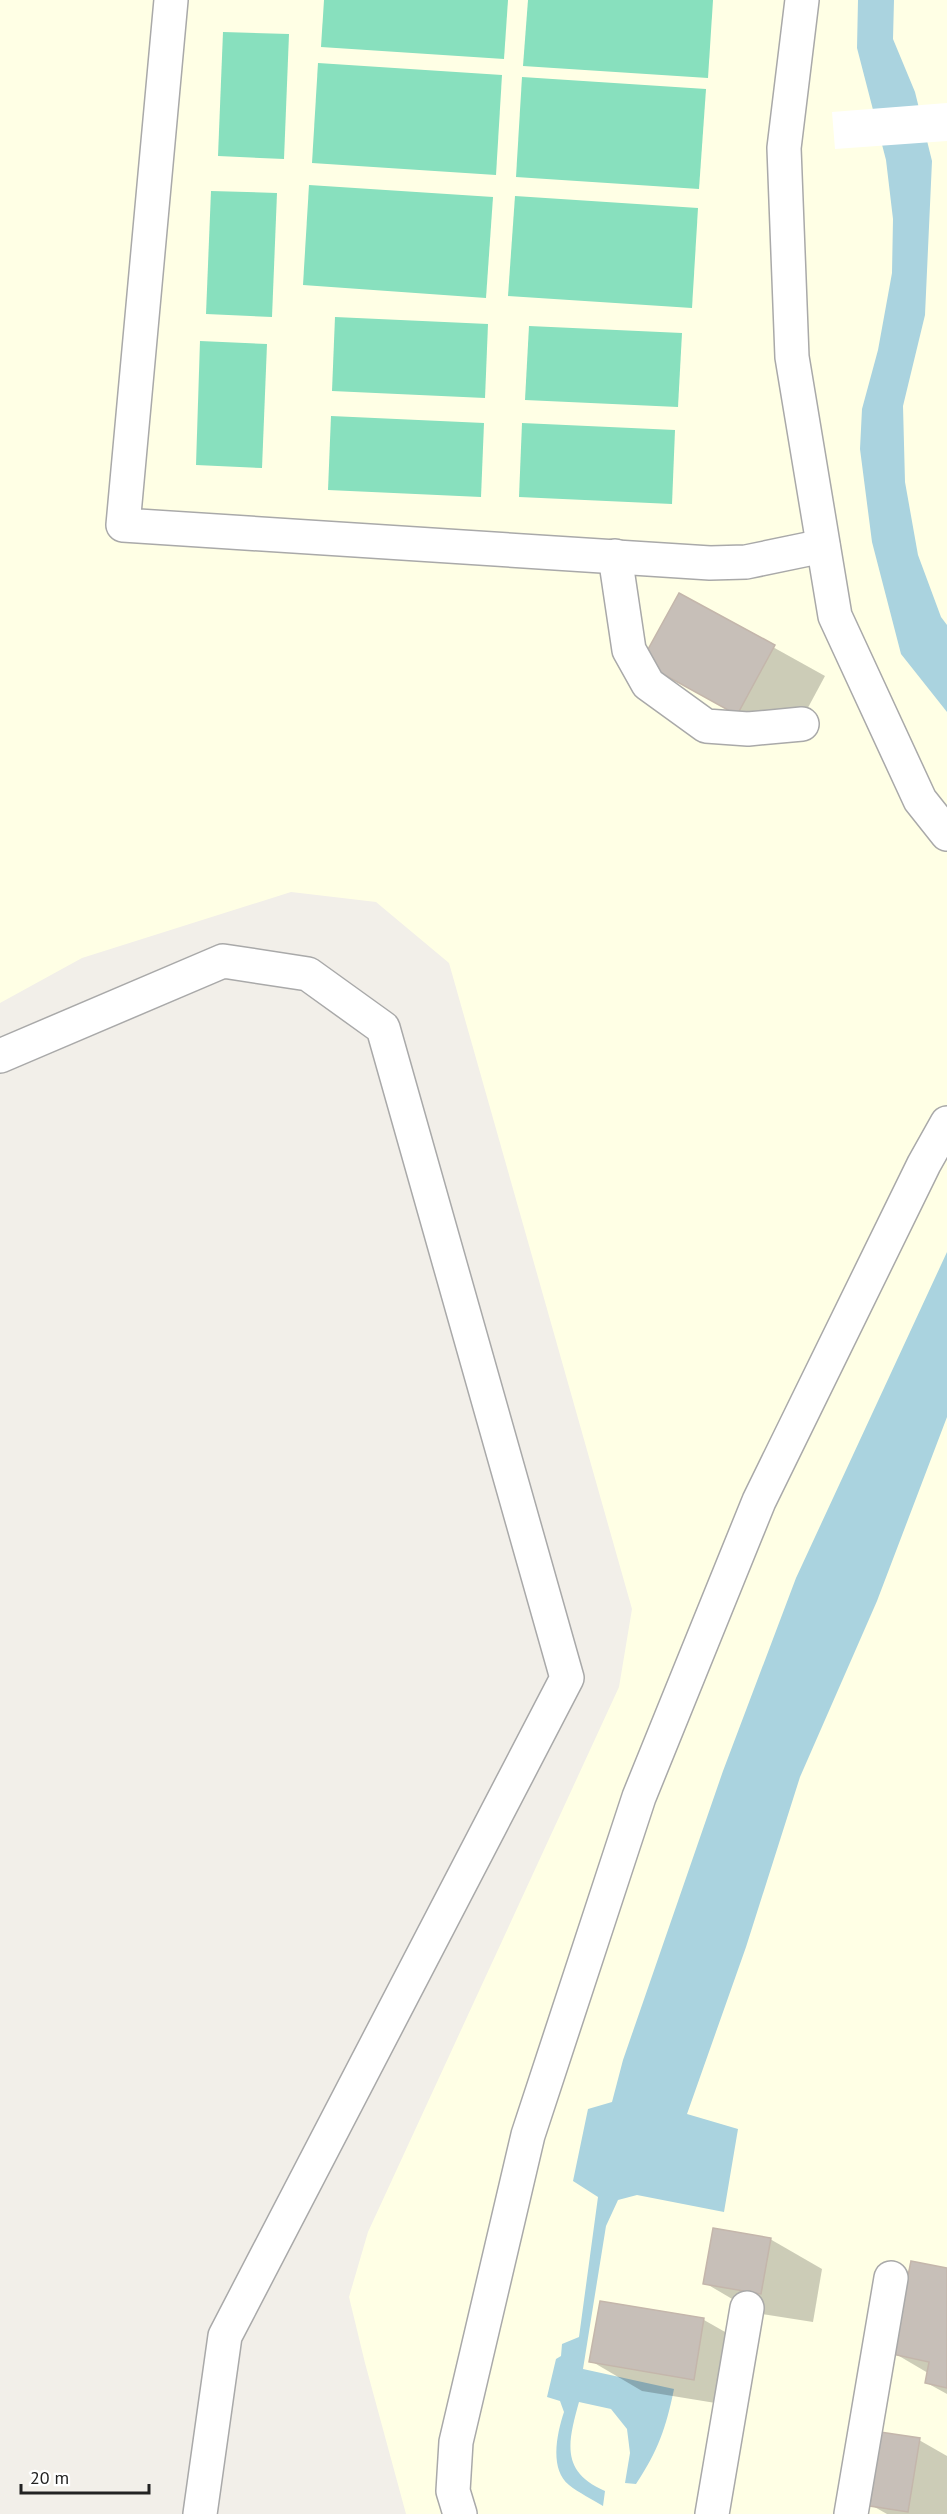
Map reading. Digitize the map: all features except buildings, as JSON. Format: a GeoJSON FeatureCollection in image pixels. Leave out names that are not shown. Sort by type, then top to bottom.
{"type":"FeatureCollection","features":[{"type":"Feature","properties":{"kind":"street"},"geometry":{"type":"LineString","coordinates":[[171,0],[123,525],[710,563],[746,562],[823,546]]}},
{"type":"Feature","properties":{"kind":"street"},"geometry":{"type":"LineString","coordinates":[[801,0],[784,148],[791,346],[835,616],[920,800],[947,834]]}},
{"type":"Feature","properties":{"kind":"street"},"geometry":{"type":"LineString","coordinates":[[615,556],[629,650],[648,684],[706,726],[748,729],[802,724]]}},
{"type":"Feature","properties":{"kind":"street"},"geometry":{"type":"LineString","coordinates":[[0,1056],[223,961],[309,974],[383,1028],[567,1678],[225,2336],[200,2514]]}},
{"type":"Feature","properties":{"kind":"street"},"geometry":{"type":"LineString","coordinates":[[460,2514],[453,2491],[456,2442],[528,2135],[639,1797],[759,1501],[924,1164],[947,1123]]}},
{"type":"Feature","properties":{"kind":"street"},"geometry":{"type":"LineString","coordinates":[[851,2514],[891,2278]]}},
{"type":"Feature","properties":{"kind":"street"},"geometry":{"type":"LineString","coordinates":[[712,2514],[747,2308]]}},
{"type":"Feature","properties":{"kind":"shaded area"},"geometry":{"type":"Polygon","coordinates":[[[0,0],[947,0],[947,2514],[406,2514],[349,2297],[368,2232],[619,1687],[632,1609],[449,963],[376,902],[291,892],[82,958],[0,1003],[0,0]]]}},
{"type":"Feature","properties":{"kind":"green space"},"geometry":{"type":"Polygon","coordinates":[[[324,0],[508,0],[504,59],[321,47],[324,0]]]}},
{"type":"Feature","properties":{"kind":"green space"},"geometry":{"type":"Polygon","coordinates":[[[528,0],[713,0],[708,78],[523,66],[528,0]]]}},
{"type":"Feature","properties":{"kind":"green space"},"geometry":{"type":"Polygon","coordinates":[[[223,32],[289,34],[284,159],[218,156],[223,32]]]}},
{"type":"Feature","properties":{"kind":"green space"},"geometry":{"type":"Polygon","coordinates":[[[318,63],[502,75],[496,175],[312,163],[318,63]]]}},
{"type":"Feature","properties":{"kind":"green space"},"geometry":{"type":"Polygon","coordinates":[[[522,77],[706,89],[699,189],[516,177],[522,77]]]}},
{"type":"Feature","properties":{"kind":"green space"},"geometry":{"type":"Polygon","coordinates":[[[309,185],[493,197],[486,298],[303,285],[309,185]]]}},
{"type":"Feature","properties":{"kind":"green space"},"geometry":{"type":"Polygon","coordinates":[[[211,191],[277,193],[272,317],[206,314],[211,191]]]}},
{"type":"Feature","properties":{"kind":"green space"},"geometry":{"type":"Polygon","coordinates":[[[515,196],[698,208],[692,308],[508,296],[515,196]]]}},
{"type":"Feature","properties":{"kind":"green space"},"geometry":{"type":"Polygon","coordinates":[[[335,317],[488,324],[485,398],[332,391],[335,317]]]}},
{"type":"Feature","properties":{"kind":"green space"},"geometry":{"type":"Polygon","coordinates":[[[529,326],[682,333],[678,407],[525,400],[529,326]]]}},
{"type":"Feature","properties":{"kind":"green space"},"geometry":{"type":"Polygon","coordinates":[[[200,341],[267,344],[262,468],[196,465],[200,341]]]}},
{"type":"Feature","properties":{"kind":"green space"},"geometry":{"type":"Polygon","coordinates":[[[331,416],[484,423],[481,497],[328,490],[331,416]]]}},
{"type":"Feature","properties":{"kind":"green space"},"geometry":{"type":"Polygon","coordinates":[[[522,423],[675,430],[672,504],[519,497],[522,423]]]}},
{"type":"Feature","properties":{"kind":"water"},"geometry":{"type":"Polygon","coordinates":[[[858,0],[894,0],[893,39],[915,92],[932,161],[925,315],[903,406],[905,482],[918,555],[941,617],[947,625],[947,712],[901,654],[872,542],[860,449],[862,409],[878,350],[892,273],[893,219],[886,160],[857,48],[858,0]]]}},
{"type":"Feature","properties":{"kind":"water"},"geometry":{"type":"Polygon","coordinates":[[[947,1252],[947,1417],[877,1601],[800,1777],[746,1947],[687,2114],[738,2129],[724,2212],[637,2195],[618,2200],[606,2226],[583,2369],[674,2389],[660,2439],[636,2484],[625,2483],[630,2453],[627,2429],[611,2409],[579,2402],[572,2430],[571,2454],[580,2475],[605,2491],[603,2506],[573,2488],[563,2478],[559,2470],[556,2450],[564,2412],[560,2401],[547,2397],[556,2359],[561,2356],[562,2344],[579,2337],[598,2197],[573,2181],[588,2109],[612,2102],[623,2060],[723,1771],[796,1578],[947,1252]]]}},
{"type":"Feature","properties":{"kind":"pier"},"geometry":{"type":"Polygon","coordinates":[[[947,103],[947,141],[835,149],[832,112],[947,103]]]}}]}
